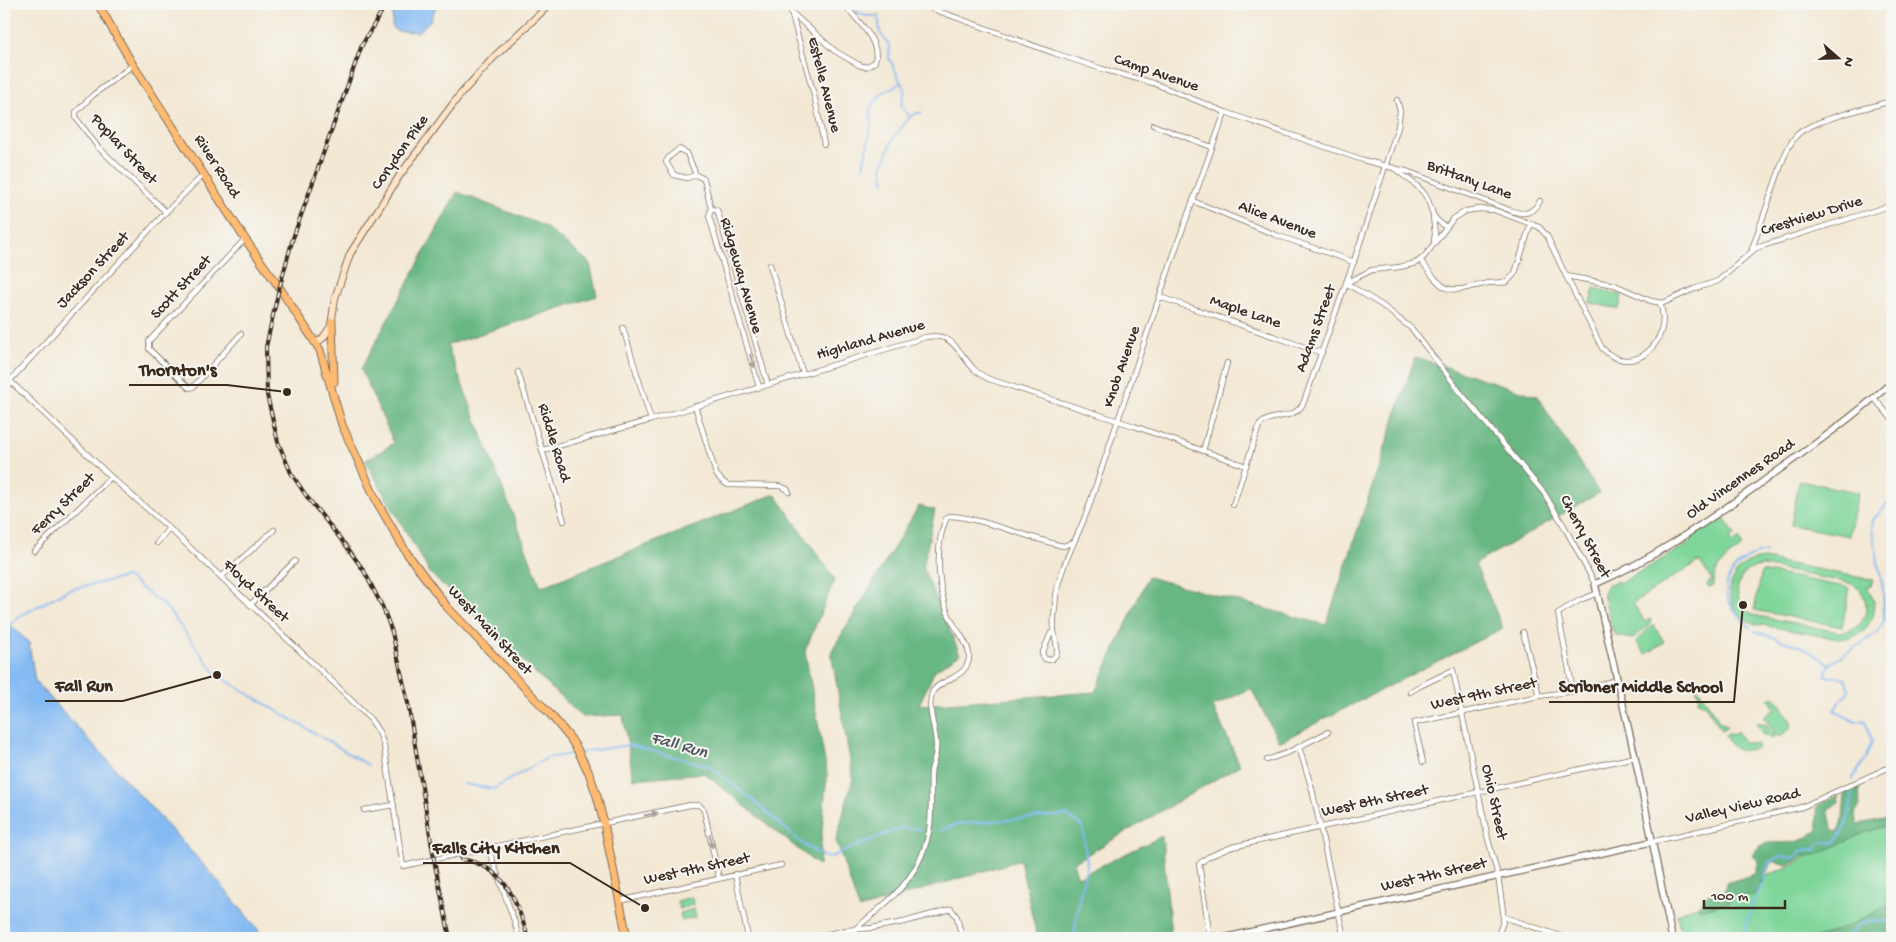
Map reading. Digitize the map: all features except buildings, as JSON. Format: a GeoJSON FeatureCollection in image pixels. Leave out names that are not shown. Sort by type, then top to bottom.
{"type":"FeatureCollection","features":[{"type":"Feature","properties":{"kind":"main road","name":"River Road"},"geometry":{"type":"LineString","coordinates":[[98,4],[133,64],[245,239],[316,344]]}},
{"type":"Feature","properties":{"kind":"main road","name":"Corydon Pike"},"geometry":{"type":"LineString","coordinates":[[316,344],[326,335],[332,322],[335,298],[350,254],[400,175],[459,96],[495,56],[550,4]]}},
{"type":"Feature","properties":{"kind":"main road"},"geometry":{"type":"LineString","coordinates":[[332,322],[334,379],[332,390]]}},
{"type":"Feature","properties":{"kind":"main road","name":"West Main Street"},"geometry":{"type":"LineString","coordinates":[[316,344],[325,363],[342,425],[390,527],[418,570],[446,607],[550,714],[570,738],[588,772],[604,824],[627,938]]}},
{"type":"Feature","properties":{"kind":"street","name":"Estelle Avenue"},"geometry":{"type":"LineString","coordinates":[[789,4],[815,99],[824,144]]}},
{"type":"Feature","properties":{"kind":"street"},"geometry":{"type":"LineString","coordinates":[[792,13],[835,51],[859,65],[866,66],[875,62],[877,55],[875,45],[844,4]]}},
{"type":"Feature","properties":{"kind":"street","name":"Camp Avenue"},"geometry":{"type":"LineString","coordinates":[[919,4],[1070,58],[1153,83],[1225,112],[1385,167]]}},
{"type":"Feature","properties":{"kind":"street","name":"Poplar Street"},"geometry":{"type":"LineString","coordinates":[[133,64],[93,95],[76,112],[76,118],[98,147],[166,212]]}},
{"type":"Feature","properties":{"kind":"street","name":"Adams Street"},"geometry":{"type":"LineString","coordinates":[[1233,505],[1259,426],[1263,421],[1295,412],[1302,407],[1354,262],[1396,135],[1400,118],[1397,100]]}},
{"type":"Feature","properties":{"kind":"street"},"geometry":{"type":"LineString","coordinates":[[1752,250],[1784,157],[1790,144],[1798,134],[1816,124],[1892,101]]}},
{"type":"Feature","properties":{"kind":"street","name":"Knob Avenue"},"geometry":{"type":"LineString","coordinates":[[1054,631],[1051,633],[1042,654],[1045,659],[1050,660],[1056,654],[1058,643],[1054,631],[1057,592],[1073,542],[1088,509],[1225,112]]}},
{"type":"Feature","properties":{"kind":"street"},"geometry":{"type":"LineString","coordinates":[[1153,125],[1212,147]]}},
{"type":"Feature","properties":{"kind":"street"},"geometry":{"type":"LineString","coordinates":[[696,175],[687,178],[674,175],[666,162],[679,149],[687,153],[696,175],[704,180],[712,209]]}},
{"type":"Feature","properties":{"kind":"street","name":"Brittany Lane"},"geometry":{"type":"LineString","coordinates":[[1385,167],[1521,213],[1532,211],[1540,201]]}},
{"type":"Feature","properties":{"kind":"street"},"geometry":{"type":"LineString","coordinates":[[1394,169],[1421,190],[1428,200],[1434,217],[1435,238],[1430,249]]}},
{"type":"Feature","properties":{"kind":"street","name":"Jackson Street"},"geometry":{"type":"LineString","coordinates":[[4,387],[166,212],[204,174]]}},
{"type":"Feature","properties":{"kind":"street","name":"Alice Avenue"},"geometry":{"type":"LineString","coordinates":[[1193,201],[1276,235],[1354,262]]}},
{"type":"Feature","properties":{"kind":"street","name":"Crestview Drive"},"geometry":{"type":"LineString","coordinates":[[1660,303],[1667,302],[1682,294],[1718,281],[1752,250],[1775,241],[1892,205]]}},
{"type":"Feature","properties":{"kind":"street","name":"Ridgeway Avenue"},"geometry":{"type":"LineString","coordinates":[[760,387],[709,216],[712,209],[717,210],[720,216],[768,385]]}},
{"type":"Feature","properties":{"kind":"street"},"geometry":{"type":"LineString","coordinates":[[1346,283],[1372,270],[1406,266],[1420,260],[1446,227],[1461,214],[1480,209],[1494,210],[1531,223],[1539,227],[1547,236],[1566,276],[1596,338],[1606,352],[1624,360],[1635,359],[1647,353],[1654,345],[1662,329],[1663,314],[1660,303],[1651,301],[1616,285],[1566,276]]}},
{"type":"Feature","properties":{"kind":"street"},"geometry":{"type":"LineString","coordinates":[[1434,217],[1446,227]]}},
{"type":"Feature","properties":{"kind":"street"},"geometry":{"type":"LineString","coordinates":[[1420,260],[1442,285],[1450,290],[1461,290],[1488,283],[1508,282],[1515,273],[1531,223]]}},
{"type":"Feature","properties":{"kind":"street","name":"Scott Street"},"geometry":{"type":"LineString","coordinates":[[241,334],[193,387],[189,388],[155,357],[149,349],[149,341],[245,239]]}},
{"type":"Feature","properties":{"kind":"street"},"geometry":{"type":"LineString","coordinates":[[770,265],[803,374]]}},
{"type":"Feature","properties":{"kind":"street","name":"Cherry Street"},"geometry":{"type":"LineString","coordinates":[[1346,283],[1386,308],[1412,329],[1461,393],[1544,493],[1595,584],[1672,938]]}},
{"type":"Feature","properties":{"kind":"street","name":"Maple Lane"},"geometry":{"type":"LineString","coordinates":[[1160,297],[1322,353]]}},
{"type":"Feature","properties":{"kind":"street"},"geometry":{"type":"LineString","coordinates":[[623,328],[651,420]]}},
{"type":"Feature","properties":{"kind":"street","name":"Highland Avenue"},"geometry":{"type":"LineString","coordinates":[[543,450],[651,420],[926,337],[938,336],[949,340],[983,376],[1246,466]]}},
{"type":"Feature","properties":{"kind":"street"},"geometry":{"type":"LineString","coordinates":[[1203,451],[1227,364]]}},
{"type":"Feature","properties":{"kind":"street","name":"Riddle Road"},"geometry":{"type":"LineString","coordinates":[[518,372],[564,521]]}},
{"type":"Feature","properties":{"kind":"street","name":"Floyd Street"},"geometry":{"type":"LineString","coordinates":[[10,380],[111,477],[169,528],[334,683],[371,720],[379,732],[384,746],[403,866],[488,848]]}},
{"type":"Feature","properties":{"kind":"street","name":"Old Vincennes Road"},"geometry":{"type":"LineString","coordinates":[[1595,584],[1628,570],[1686,536],[1811,448],[1892,382]]}},
{"type":"Feature","properties":{"kind":"street"},"geometry":{"type":"LineString","coordinates":[[1874,398],[1892,419]]}},
{"type":"Feature","properties":{"kind":"street"},"geometry":{"type":"LineString","coordinates":[[695,406],[714,468],[722,481],[732,485],[780,486],[789,492]]}},
{"type":"Feature","properties":{"kind":"street","name":"Ferry Street"},"geometry":{"type":"LineString","coordinates":[[34,551],[111,477]]}},
{"type":"Feature","properties":{"kind":"street"},"geometry":{"type":"LineString","coordinates":[[855,929],[905,885],[916,869],[927,842],[930,822],[932,766],[936,750],[931,707],[932,694],[935,688],[962,671],[969,657],[969,651],[948,614],[943,600],[941,540],[945,522],[951,516],[989,524],[1059,545],[1064,546],[1073,542]]}},
{"type":"Feature","properties":{"kind":"street"},"geometry":{"type":"LineString","coordinates":[[157,543],[169,528]]}},
{"type":"Feature","properties":{"kind":"street"},"geometry":{"type":"LineString","coordinates":[[221,577],[274,530]]}},
{"type":"Feature","properties":{"kind":"street"},"geometry":{"type":"LineString","coordinates":[[250,605],[295,561]]}},
{"type":"Feature","properties":{"kind":"street"},"geometry":{"type":"LineString","coordinates":[[1573,691],[1558,613],[1580,600],[1598,593]]}},
{"type":"Feature","properties":{"kind":"street"},"geometry":{"type":"LineString","coordinates":[[1522,632],[1538,696]]}},
{"type":"Feature","properties":{"kind":"street","name":"Ohio Street"},"geometry":{"type":"LineString","coordinates":[[1410,692],[1418,686],[1453,670],[1478,792],[1498,876],[1504,917],[1497,938]]}},
{"type":"Feature","properties":{"kind":"street","name":"West 9th Street"},"geometry":{"type":"LineString","coordinates":[[1423,762],[1414,723],[1538,696],[1573,691],[1617,680]]}},
{"type":"Feature","properties":{"kind":"street"},"geometry":{"type":"LineString","coordinates":[[1267,760],[1328,732]]}},
{"type":"Feature","properties":{"kind":"street"},"geometry":{"type":"LineString","coordinates":[[1298,747],[1304,762],[1320,826],[1344,938]]}},
{"type":"Feature","properties":{"kind":"street","name":"West 8th Street"},"geometry":{"type":"LineString","coordinates":[[1210,938],[1198,870],[1200,862],[1238,844],[1634,757]]}},
{"type":"Feature","properties":{"kind":"street","name":"Valley View Road"},"geometry":{"type":"LineString","coordinates":[[1651,842],[1802,808],[1892,766]]}},
{"type":"Feature","properties":{"kind":"street"},"geometry":{"type":"LineString","coordinates":[[364,810],[394,805]]}},
{"type":"Feature","properties":{"kind":"street"},"geometry":{"type":"LineString","coordinates":[[519,938],[488,848],[690,805],[699,805],[704,810],[719,878]]}},
{"type":"Feature","properties":{"kind":"street","name":"West 7th Street"},"geometry":{"type":"LineString","coordinates":[[1223,938],[1651,842]]}},
{"type":"Feature","properties":{"kind":"street","name":"West 9th Street"},"geometry":{"type":"LineString","coordinates":[[619,900],[781,865]]}},
{"type":"Feature","properties":{"kind":"street"},"geometry":{"type":"LineString","coordinates":[[735,874],[748,938]]}},
{"type":"Feature","properties":{"kind":"street"},"geometry":{"type":"LineString","coordinates":[[810,938],[904,922],[952,909],[957,917],[962,938]]}},
{"type":"Feature","properties":{"kind":"street"},"geometry":{"type":"LineString","coordinates":[[1504,917],[1566,938]]}},
{"type":"Feature","properties":{"kind":"street"},"geometry":{"type":"LineString","coordinates":[[855,929],[857,938]]}},
{"type":"Feature","properties":{"kind":"green space"},"geometry":{"type":"Polygon","coordinates":[[[457,192],[544,226],[590,263],[597,296],[447,345],[541,587],[775,494],[835,579],[805,651],[827,773],[819,866],[704,773],[633,779],[623,715],[582,717],[430,573],[365,461],[394,443],[361,369],[457,192]]]}},
{"type":"Feature","properties":{"kind":"green space"},"geometry":{"type":"Polygon","coordinates":[[[1594,288],[1622,295],[1619,309],[1590,303],[1594,288]]]}},
{"type":"Feature","properties":{"kind":"green space"},"geometry":{"type":"Polygon","coordinates":[[[1415,357],[1537,396],[1599,493],[1475,564],[1503,628],[1279,742],[1251,688],[1213,707],[1240,765],[1073,863],[1078,877],[1162,836],[1171,936],[1161,938],[1037,938],[1020,860],[859,909],[836,840],[853,778],[831,652],[919,506],[935,510],[923,568],[960,654],[935,670],[919,705],[1095,692],[1148,577],[1326,625],[1415,357]]]}},
{"type":"Feature","properties":{"kind":"green space"},"geometry":{"type":"Polygon","coordinates":[[[1799,481],[1858,492],[1849,536],[1791,525],[1799,481]]]}},
{"type":"Feature","properties":{"kind":"green space"},"geometry":{"type":"Polygon","coordinates":[[[1722,515],[1735,535],[1730,538],[1733,543],[1739,538],[1742,547],[1722,563],[1716,573],[1713,586],[1708,587],[1707,584],[1712,580],[1700,562],[1696,563],[1633,603],[1645,622],[1650,619],[1651,621],[1648,626],[1632,639],[1614,635],[1603,594],[1607,585],[1618,581],[1620,583],[1690,543],[1689,540],[1722,515]]]}},
{"type":"Feature","properties":{"kind":"green space"},"geometry":{"type":"Polygon","coordinates":[[[1764,559],[1873,580],[1871,586],[1867,586],[1874,601],[1873,617],[1864,631],[1851,638],[1838,639],[1756,624],[1744,618],[1735,609],[1731,599],[1730,588],[1740,568],[1751,562],[1764,559]],[[1763,566],[1746,572],[1738,586],[1738,594],[1740,602],[1745,609],[1753,615],[1839,632],[1849,631],[1856,627],[1862,621],[1865,614],[1864,598],[1860,590],[1853,584],[1763,566]]]}},
{"type":"Feature","properties":{"kind":"green space"},"geometry":{"type":"Polygon","coordinates":[[[1762,571],[1850,588],[1842,627],[1754,610],[1762,571]]]}},
{"type":"Feature","properties":{"kind":"green space"},"geometry":{"type":"Polygon","coordinates":[[[1653,624],[1664,642],[1645,654],[1636,641],[1653,624]]]}},
{"type":"Feature","properties":{"kind":"green space"},"geometry":{"type":"Polygon","coordinates":[[[1698,688],[1721,724],[1724,723],[1727,727],[1721,730],[1706,706],[1698,701],[1699,694],[1696,689],[1698,688]]]}},
{"type":"Feature","properties":{"kind":"green space"},"geometry":{"type":"Polygon","coordinates":[[[1774,697],[1792,723],[1789,730],[1780,737],[1776,735],[1764,716],[1775,709],[1769,699],[1774,697]]]}},
{"type":"Feature","properties":{"kind":"green space"},"geometry":{"type":"Polygon","coordinates":[[[1756,722],[1766,724],[1774,736],[1772,739],[1767,735],[1763,735],[1756,722]]]}},
{"type":"Feature","properties":{"kind":"green space"},"geometry":{"type":"Polygon","coordinates":[[[1737,731],[1744,742],[1758,744],[1757,748],[1738,750],[1732,746],[1725,736],[1728,733],[1732,735],[1737,731]]]}},
{"type":"Feature","properties":{"kind":"green space"},"geometry":{"type":"Polygon","coordinates":[[[1859,787],[1860,806],[1855,813],[1858,824],[1884,819],[1892,815],[1892,824],[1864,833],[1816,855],[1804,856],[1788,865],[1773,861],[1754,895],[1733,896],[1729,902],[1701,910],[1697,907],[1707,895],[1725,890],[1726,883],[1755,874],[1759,861],[1752,855],[1756,849],[1770,843],[1787,843],[1807,838],[1818,830],[1817,806],[1838,796],[1839,803],[1828,809],[1833,831],[1838,832],[1843,817],[1845,793],[1859,787]]]}},
{"type":"Feature","properties":{"kind":"green space"},"geometry":{"type":"Polygon","coordinates":[[[1892,818],[1892,927],[1865,938],[1681,938],[1677,914],[1790,866],[1855,829],[1892,818]]]}},
{"type":"Feature","properties":{"kind":"green space"},"geometry":{"type":"Polygon","coordinates":[[[692,897],[693,905],[679,909],[677,901],[692,897]]]}},
{"type":"Feature","properties":{"kind":"green space"},"geometry":{"type":"Polygon","coordinates":[[[1892,903],[1892,934],[1882,938],[1817,938],[1849,926],[1892,903]]]}},
{"type":"Feature","properties":{"kind":"green space"},"geometry":{"type":"Polygon","coordinates":[[[694,909],[696,917],[682,921],[680,913],[694,909]]]}},
{"type":"Feature","properties":{"kind":"water"},"geometry":{"type":"Polygon","coordinates":[[[399,4],[437,5],[430,21],[418,32],[396,31],[392,26],[393,13],[399,4]]]}},
{"type":"Feature","properties":{"kind":"water"},"geometry":{"type":"Polygon","coordinates":[[[11,625],[29,643],[35,681],[212,874],[265,938],[4,938],[4,647],[8,650],[11,625]]]}},
{"type":"Feature","properties":{"kind":"waterway"},"geometry":{"type":"LineString","coordinates":[[856,4],[858,13],[867,16],[878,16],[880,33],[890,46],[889,58],[905,91],[901,105],[910,117],[917,113],[922,113]]}},
{"type":"Feature","properties":{"kind":"waterway"},"geometry":{"type":"LineString","coordinates":[[863,167],[872,123],[870,109],[881,94],[900,83]]}},
{"type":"Feature","properties":{"kind":"waterway"},"geometry":{"type":"LineString","coordinates":[[885,182],[882,167],[892,140],[909,118]]}},
{"type":"Feature","properties":{"kind":"waterway"},"geometry":{"type":"LineString","coordinates":[[1853,780],[1853,777],[1865,760],[1872,741],[1865,720],[1856,722],[1834,710],[1849,690],[1845,678],[1826,676],[1826,671],[1830,664],[1878,632],[1884,620],[1883,590],[1872,529],[1873,520],[1892,498]]}},
{"type":"Feature","properties":{"kind":"waterway"},"geometry":{"type":"LineString","coordinates":[[1750,627],[1737,614],[1728,599],[1728,582],[1731,574],[1742,562],[1750,557],[1766,552]]}},
{"type":"Feature","properties":{"kind":"waterway","name":"Fall Run"},"geometry":{"type":"LineString","coordinates":[[4,631],[18,617],[68,590],[127,577],[166,607],[217,675],[368,765]]}},
{"type":"Feature","properties":{"kind":"waterway"},"geometry":{"type":"LineString","coordinates":[[1754,631],[1802,647],[1830,664]]}},
{"type":"Feature","properties":{"kind":"waterway","name":"Fall Run"},"geometry":{"type":"LineString","coordinates":[[582,752],[629,745],[709,766],[754,801],[805,846],[828,858],[900,828],[920,829]]}},
{"type":"Feature","properties":{"kind":"waterway","name":"Fall Run"},"geometry":{"type":"LineString","coordinates":[[464,784],[493,789],[547,758],[577,753]]}},
{"type":"Feature","properties":{"kind":"waterway"},"geometry":{"type":"LineString","coordinates":[[1742,938],[1753,903],[1764,881],[1764,874],[1769,862],[1781,856],[1793,858],[1798,856],[1800,851],[1815,850],[1823,842],[1834,843],[1846,825],[1853,789]]}},
{"type":"Feature","properties":{"kind":"waterway","name":"Fall Run"},"geometry":{"type":"LineString","coordinates":[[939,831],[957,824],[1066,815],[1083,827],[1087,865],[1079,899],[1074,938]]}},
{"type":"Feature","properties":{"kind":"waterway"},"geometry":{"type":"LineString","coordinates":[[1842,938],[1853,932],[1857,926],[1871,920],[1878,922],[1888,921],[1892,914]]}},
{"type":"Feature","properties":{"kind":"railway"},"geometry":{"type":"LineString","coordinates":[[386,4],[362,45],[293,238],[266,347],[267,395],[278,442],[291,473],[307,497],[364,571],[383,608],[392,632],[408,703],[435,865],[450,938]]}},
{"type":"Feature","properties":{"kind":"railway"},"geometry":{"type":"LineString","coordinates":[[461,859],[476,863],[499,877],[514,898],[528,938]]}},
{"type":"Feature","properties":{"kind":"place","name":"Thornton's"},"geometry":{"type":"Point","coordinates":[287,392]}},
{"type":"Feature","properties":{"kind":"place","name":"Scribner Middle School"},"geometry":{"type":"Point","coordinates":[1743,605]}},
{"type":"Feature","properties":{"kind":"place","name":"Fall Run"},"geometry":{"type":"Point","coordinates":[217,675]}},
{"type":"Feature","properties":{"kind":"place","name":"Falls City Kitchen"},"geometry":{"type":"Point","coordinates":[645,908]}}]}
